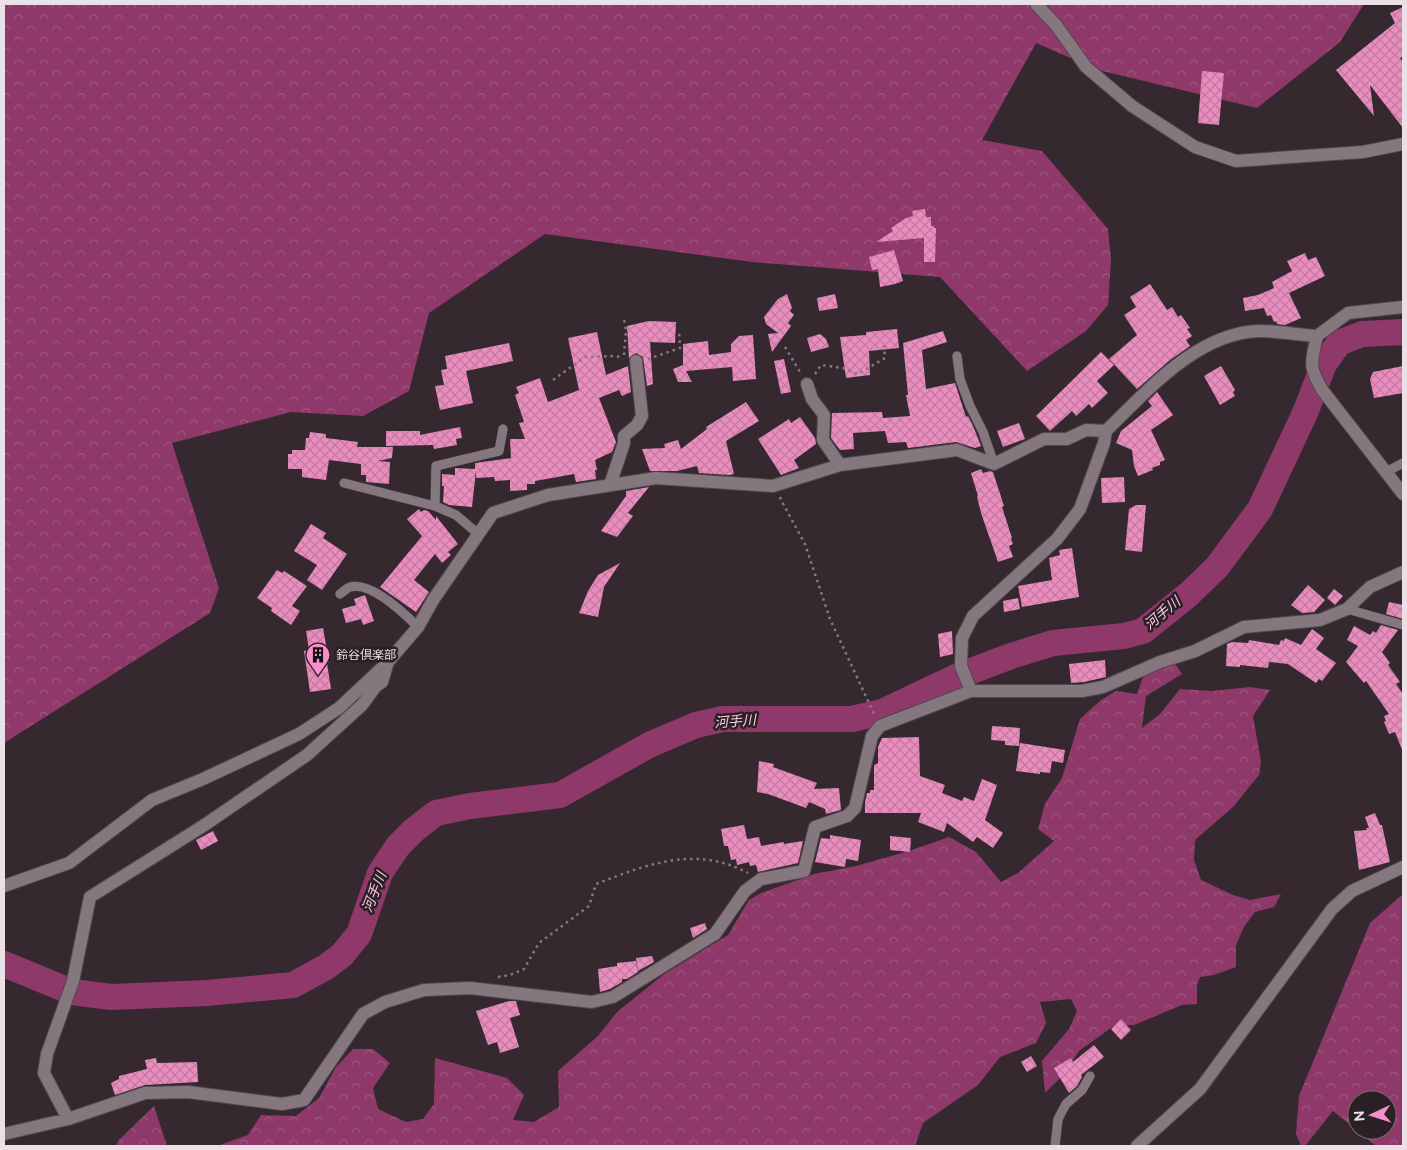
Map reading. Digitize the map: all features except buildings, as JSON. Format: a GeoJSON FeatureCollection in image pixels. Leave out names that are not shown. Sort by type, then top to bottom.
{"type":"FeatureCollection","features":[{"type":"Feature","properties":{"kind":"street"},"geometry":{"type":"LineString","coordinates":[[1036,4],[1056,25],[1086,67],[1132,106],[1195,147],[1218,156],[1236,161],[1363,152],[1403,144]]}},
{"type":"Feature","properties":{"kind":"street"},"geometry":{"type":"LineString","coordinates":[[1403,307],[1348,313],[1317,336],[1312,357],[1312,375],[1403,494]]}},
{"type":"Feature","properties":{"kind":"street"},"geometry":{"type":"LineString","coordinates":[[969,686],[962,666],[962,638],[973,616],[1057,539],[1080,509],[1104,444],[1106,431],[1165,374],[1192,354],[1233,335],[1260,331],[1317,336]]}},
{"type":"Feature","properties":{"kind":"street"},"geometry":{"type":"LineString","coordinates":[[610,485],[624,442],[624,436],[637,425],[642,416],[630,360]]}},
{"type":"Feature","properties":{"kind":"street"},"geometry":{"type":"LineString","coordinates":[[807,384],[812,399],[824,415],[823,440],[840,465]]}},
{"type":"Feature","properties":{"kind":"street"},"geometry":{"type":"LineString","coordinates":[[4,886],[69,863],[152,800],[203,779],[299,734],[339,708],[388,662],[418,627],[433,600],[493,513],[548,495],[656,478],[773,486],[840,465],[957,450],[994,464],[1044,439],[1066,439],[1086,430],[1106,431]]}},
{"type":"Feature","properties":{"kind":"street"},"geometry":{"type":"LineString","coordinates":[[4,1134],[68,1120],[145,1093],[188,1092],[282,1104],[304,1100],[364,1014],[385,1002],[424,990],[470,988],[592,1002],[613,997],[715,934],[745,891],[761,879],[804,870],[815,827],[847,816],[855,808],[872,736],[880,726],[969,686],[1082,691],[1103,687],[1160,662],[1195,651],[1244,627],[1320,620],[1348,609],[1370,587],[1403,572]]}},
{"type":"Feature","properties":{"kind":"street"},"geometry":{"type":"LineString","coordinates":[[68,1120],[44,1073],[46,1054],[73,981],[90,897],[203,826],[308,755],[362,705],[376,686],[382,682],[388,662]]}},
{"type":"Feature","properties":{"kind":"street"},"geometry":{"type":"LineString","coordinates":[[1136,1146],[1200,1090],[1332,909],[1352,891],[1403,867]]}},
{"type":"Feature","properties":{"kind":"lane"},"geometry":{"type":"LineString","coordinates":[[957,356],[960,379],[983,432],[994,464]]}},
{"type":"Feature","properties":{"kind":"lane"},"geometry":{"type":"LineString","coordinates":[[434,506],[436,466],[499,451],[503,429]]}},
{"type":"Feature","properties":{"kind":"lane"},"geometry":{"type":"LineString","coordinates":[[1386,472],[1403,463]]}},
{"type":"Feature","properties":{"kind":"lane"},"geometry":{"type":"LineString","coordinates":[[344,483],[434,506],[456,515],[477,534]]}},
{"type":"Feature","properties":{"kind":"lane"},"geometry":{"type":"LineString","coordinates":[[340,594],[350,587],[366,587],[398,608],[418,627]]}},
{"type":"Feature","properties":{"kind":"lane"},"geometry":{"type":"LineString","coordinates":[[1348,609],[1403,625]]}},
{"type":"Feature","properties":{"kind":"lane"},"geometry":{"type":"LineString","coordinates":[[1055,1146],[1058,1120],[1066,1104],[1082,1090],[1090,1076]]}},
{"type":"Feature","properties":{"kind":"path"},"geometry":{"type":"LineString","coordinates":[[624,319],[630,360]]}},
{"type":"Feature","properties":{"kind":"path"},"geometry":{"type":"LineString","coordinates":[[553,380],[585,357],[617,356],[640,361],[680,348],[679,330]]}},
{"type":"Feature","properties":{"kind":"path"},"geometry":{"type":"LineString","coordinates":[[784,347],[807,384],[821,365],[843,368],[858,374],[870,368],[885,358],[884,343]]}},
{"type":"Feature","properties":{"kind":"path"},"geometry":{"type":"LineString","coordinates":[[779,485],[781,500],[805,544],[830,619],[870,709]]}},
{"type":"Feature","properties":{"kind":"path"},"geometry":{"type":"LineString","coordinates":[[493,978],[510,975],[524,969],[539,943],[589,906],[596,884],[617,876],[674,858],[701,858],[734,865],[761,879]]}},
{"type":"Feature","properties":{"kind":"green space"},"geometry":{"type":"Polygon","coordinates":[[[4,4],[1364,4],[1340,42],[1257,108],[1098,70],[1036,43],[982,140],[1042,151],[1108,229],[1111,260],[1108,305],[1086,331],[1027,371],[940,277],[752,262],[545,234],[429,313],[409,391],[363,416],[291,412],[172,443],[219,588],[210,613],[4,743],[4,4]]]}},
{"type":"Feature","properties":{"kind":"green space"},"geometry":{"type":"Polygon","coordinates":[[[1174,662],[1182,674],[1146,696],[1142,728],[1160,714],[1180,689],[1212,691],[1250,687],[1270,690],[1253,716],[1261,762],[1259,775],[1233,807],[1195,840],[1194,860],[1201,880],[1233,895],[1250,900],[1281,894],[1274,907],[1255,912],[1244,927],[1236,945],[1236,967],[1214,975],[1200,977],[1197,985],[1197,1004],[1182,1005],[1134,1025],[1115,1025],[1079,1051],[1064,1074],[1045,1093],[1042,1061],[1069,1029],[1077,1011],[1071,999],[1040,1002],[1046,1023],[1036,1043],[1000,1057],[978,1085],[923,1123],[915,1146],[217,1146],[248,1135],[261,1115],[296,1116],[319,1098],[336,1067],[353,1049],[373,1049],[390,1063],[373,1088],[378,1109],[406,1122],[423,1119],[434,1104],[435,1058],[507,1078],[524,1095],[513,1120],[534,1122],[559,1107],[558,1071],[598,1036],[617,1012],[663,975],[728,935],[749,900],[761,893],[814,874],[856,866],[949,837],[976,852],[1001,882],[1018,873],[1054,841],[1038,829],[1045,804],[1062,778],[1080,719],[1101,700],[1116,691],[1137,694],[1143,677],[1174,662]]]}},
{"type":"Feature","properties":{"kind":"green space"},"geometry":{"type":"Polygon","coordinates":[[[1403,894],[1403,1146],[1376,1146],[1369,1140],[1397,1140],[1397,1090],[1347,1090],[1347,1122],[1333,1111],[1305,1146],[1301,1146],[1296,1134],[1299,1096],[1370,923],[1403,894]]]}},
{"type":"Feature","properties":{"kind":"green space"},"geometry":{"type":"Polygon","coordinates":[[[154,1106],[167,1146],[116,1146],[119,1140],[154,1106]]]}},
{"type":"Feature","properties":{"kind":"waterway","name":"河手川"},"geometry":{"type":"LineString","coordinates":[[4,964],[72,992],[111,997],[207,993],[293,985],[326,967],[342,955],[359,934],[380,873],[398,846],[414,830],[436,813],[470,806],[560,795],[649,745],[696,725],[723,719],[852,719],[882,712],[956,677],[1011,656],[1053,643],[1124,636],[1143,631],[1189,594],[1217,567],[1260,509],[1305,413],[1324,364],[1339,343],[1362,334],[1403,332]]}},
{"type":"Feature","properties":{"kind":"place","name":"鈴谷倶楽部"},"geometry":{"type":"Point","coordinates":[318,676]}}]}
